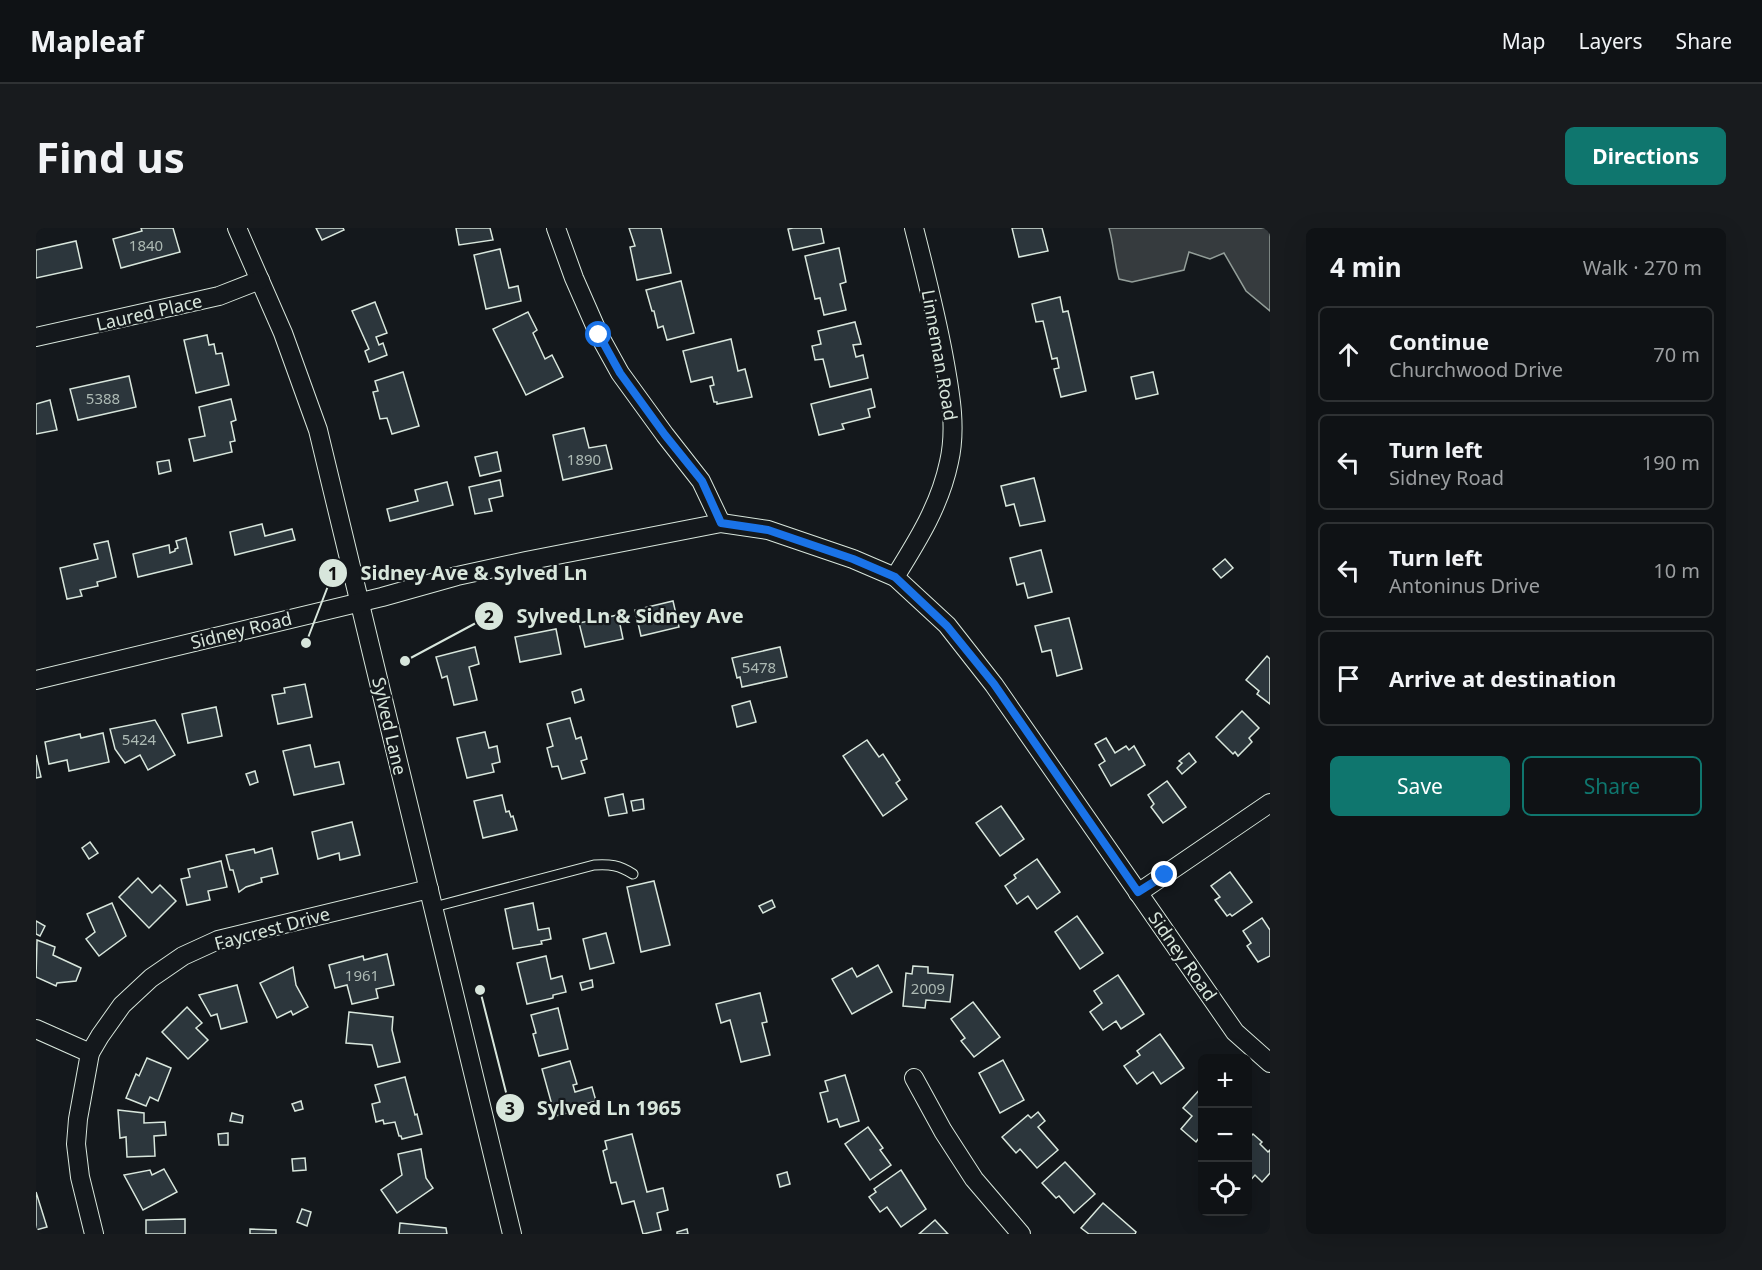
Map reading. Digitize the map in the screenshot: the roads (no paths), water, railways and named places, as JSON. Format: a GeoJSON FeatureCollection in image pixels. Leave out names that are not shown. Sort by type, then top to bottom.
{"type":"FeatureCollection","features":[{"type":"Feature","properties":{"kind":"street","name":"Sylved Lane"},"geometry":{"type":"LineString","coordinates":[[237,228],[301,378],[318,430],[512,1234]]}},
{"type":"Feature","properties":{"kind":"street"},"geometry":{"type":"LineString","coordinates":[[556,228],[573,278],[599,335],[620,373],[702,481],[721,523]]}},
{"type":"Feature","properties":{"kind":"street","name":"Linneman Road"},"geometry":{"type":"LineString","coordinates":[[895,577],[926,528],[941,491],[950,460],[953,429],[952,398],[940,336],[914,228]]}},
{"type":"Feature","properties":{"kind":"street","name":"Laured Place"},"geometry":{"type":"LineString","coordinates":[[36,337],[219,296],[260,280]]}},
{"type":"Feature","properties":{"kind":"street","name":"Sidney Road"},"geometry":{"type":"LineString","coordinates":[[36,680],[457,576],[665,532],[721,523],[768,530],[853,559],[895,577],[947,626],[994,684],[1235,1032],[1270,1063]]}},
{"type":"Feature","properties":{"kind":"street"},"geometry":{"type":"LineString","coordinates":[[1138,892],[1270,803]]}},
{"type":"Feature","properties":{"kind":"street","name":"Faycrest Drive"},"geometry":{"type":"LineString","coordinates":[[94,1234],[80,1177],[76,1144],[78,1119],[90,1053],[122,1005],[151,978],[183,956],[218,940],[429,889]]}},
{"type":"Feature","properties":{"kind":"street"},"geometry":{"type":"LineString","coordinates":[[36,1029],[90,1053]]}},
{"type":"Feature","properties":{"kind":"street"},"geometry":{"type":"LineString","coordinates":[[914,1078],[943,1131],[974,1179],[1021,1234]]}},
{"type":"Feature","properties":{"kind":"lane"},"geometry":{"type":"LineString","coordinates":[[434,907],[594,865],[621,866],[633,874]]}},
{"type":"Feature","properties":{"kind":"place","name":"Sidney Ave & Sylved Ln"},"geometry":{"type":"Point","coordinates":[306,643]}},
{"type":"Feature","properties":{"kind":"place","name":"Sylved Ln & Sidney Ave"},"geometry":{"type":"Point","coordinates":[405,661]}},
{"type":"Feature","properties":{"kind":"place","name":"Sylved Ln 1965"},"geometry":{"type":"Point","coordinates":[480,990]}}]}
